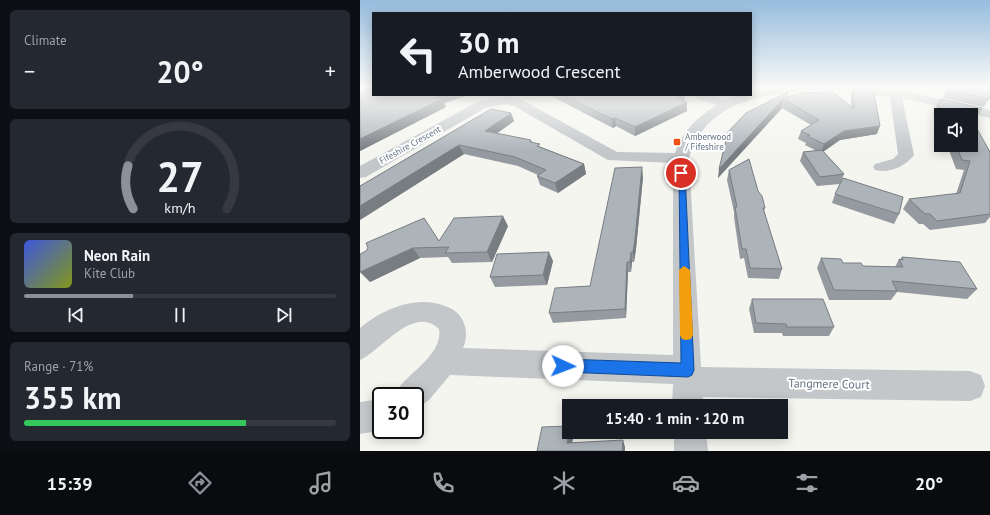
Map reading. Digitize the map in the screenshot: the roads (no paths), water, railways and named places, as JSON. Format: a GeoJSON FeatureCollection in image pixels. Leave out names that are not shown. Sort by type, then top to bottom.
{"type":"FeatureCollection","features":[{"type":"Feature","properties":{"kind":"street","name":"Fifeshire Crescent"},"geometry":{"type":"LineString","coordinates":[[360,173],[476,108]]}},
{"type":"Feature","properties":{"kind":"street","name":"Fifeshire Crescent"},"geometry":{"type":"LineString","coordinates":[[527,108],[614,157],[681,158]]}},
{"type":"Feature","properties":{"kind":"street"},"geometry":{"type":"LineString","coordinates":[[687,386],[681,158],[688,138],[710,114],[721,108]]}},
{"type":"Feature","properties":{"kind":"street"},"geometry":{"type":"LineString","coordinates":[[881,167],[899,162],[906,154],[898,108]]}},
{"type":"Feature","properties":{"kind":"street"},"geometry":{"type":"LineString","coordinates":[[963,108],[990,114]]}},
{"type":"Feature","properties":{"kind":"street"},"geometry":{"type":"LineString","coordinates":[[360,347],[378,330],[394,320],[419,312],[433,312],[444,316],[450,324],[452,334],[450,346],[444,361],[423,387]]}},
{"type":"Feature","properties":{"kind":"street","name":"Tangmere Court"},"geometry":{"type":"LineString","coordinates":[[444,361],[687,386],[970,386]]}},
{"type":"Feature","properties":{"kind":"street"},"geometry":{"type":"LineString","coordinates":[[360,418],[372,416]]}},
{"type":"Feature","properties":{"kind":"street"},"geometry":{"type":"LineString","coordinates":[[690,439],[691,451]]}},
{"type":"Feature","properties":{"kind":"place","name":"Amberwood / Fifeshire"},"geometry":{"type":"Point","coordinates":[677,142]}}]}
